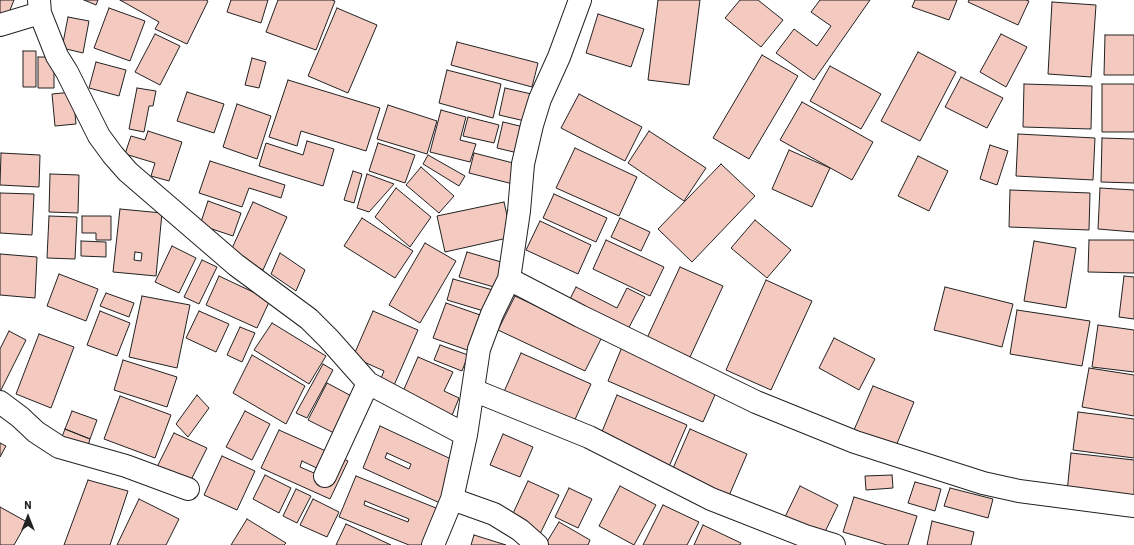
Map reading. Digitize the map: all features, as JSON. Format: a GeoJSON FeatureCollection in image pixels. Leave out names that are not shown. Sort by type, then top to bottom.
{"type":"FeatureCollection","features":[{"type":"Feature","properties":{"kind":"street"},"geometry":{"type":"LineString","coordinates":[[433,545],[452,498],[466,435],[479,350],[492,314],[509,279],[519,211],[523,164],[532,125],[540,99],[560,57],[580,0]]}},
{"type":"Feature","properties":{"kind":"street"},"geometry":{"type":"LineString","coordinates":[[0,25],[39,6],[57,56],[67,72],[99,136],[128,172],[236,265],[309,319],[368,383],[466,435]]}},
{"type":"Feature","properties":{"kind":"street"},"geometry":{"type":"LineString","coordinates":[[509,279],[580,316],[756,402],[855,442],[983,483],[1019,492],[1134,506]]}},
{"type":"Feature","properties":{"kind":"street"},"geometry":{"type":"LineString","coordinates":[[325,476],[368,383]]}},
{"type":"Feature","properties":{"kind":"street"},"geometry":{"type":"LineString","coordinates":[[473,390],[589,437],[711,499],[805,536],[834,545]]}},
{"type":"Feature","properties":{"kind":"street"},"geometry":{"type":"LineString","coordinates":[[0,402],[36,432],[59,447],[126,466],[188,489]]}},
{"type":"Feature","properties":{"kind":"street"},"geometry":{"type":"LineString","coordinates":[[452,498],[494,514],[520,530],[537,545]]}},
{"type":"Feature","properties":{"kind":"building"},"geometry":{"type":"Polygon","coordinates":[[[0,0],[14,0],[8,15],[0,22],[0,0]]]}},
{"type":"Feature","properties":{"kind":"building"},"geometry":{"type":"Polygon","coordinates":[[[84,0],[98,0],[96,5],[84,0]]]}},
{"type":"Feature","properties":{"kind":"building"},"geometry":{"type":"Polygon","coordinates":[[[120,0],[208,1],[187,44],[155,29],[159,22],[120,0]]]}},
{"type":"Feature","properties":{"kind":"building"},"geometry":{"type":"Polygon","coordinates":[[[231,0],[268,0],[261,23],[227,12],[231,0]]]}},
{"type":"Feature","properties":{"kind":"building"},"geometry":{"type":"Polygon","coordinates":[[[278,0],[335,1],[316,50],[266,32],[278,0]]]}},
{"type":"Feature","properties":{"kind":"building"},"geometry":{"type":"Polygon","coordinates":[[[658,0],[700,0],[689,85],[648,80],[658,0]]]}},
{"type":"Feature","properties":{"kind":"building"},"geometry":{"type":"Polygon","coordinates":[[[740,0],[758,0],[783,20],[761,47],[725,18],[740,0]]]}},
{"type":"Feature","properties":{"kind":"building"},"geometry":{"type":"Polygon","coordinates":[[[820,0],[870,0],[814,80],[776,53],[794,29],[817,46],[831,26],[811,12],[820,0]]]}},
{"type":"Feature","properties":{"kind":"building"},"geometry":{"type":"Polygon","coordinates":[[[915,0],[957,0],[949,20],[912,7],[915,0]]]}},
{"type":"Feature","properties":{"kind":"building"},"geometry":{"type":"Polygon","coordinates":[[[969,0],[1029,1],[1018,25],[968,2],[969,0]]]}},
{"type":"Feature","properties":{"kind":"building"},"geometry":{"type":"Polygon","coordinates":[[[1052,2],[1096,5],[1091,77],[1048,74],[1052,2]]]}},
{"type":"Feature","properties":{"kind":"building"},"geometry":{"type":"Polygon","coordinates":[[[109,8],[145,21],[130,61],[94,48],[109,8]]]}},
{"type":"Feature","properties":{"kind":"building"},"geometry":{"type":"Polygon","coordinates":[[[337,8],[377,25],[348,93],[308,76],[337,8]]]}},
{"type":"Feature","properties":{"kind":"building"},"geometry":{"type":"Polygon","coordinates":[[[598,14],[644,29],[631,67],[586,53],[598,14]]]}},
{"type":"Feature","properties":{"kind":"building"},"geometry":{"type":"Polygon","coordinates":[[[68,17],[89,21],[83,53],[62,48],[68,17]]]}},
{"type":"Feature","properties":{"kind":"building"},"geometry":{"type":"Polygon","coordinates":[[[155,34],[180,46],[160,85],[135,72],[155,34]]]}},
{"type":"Feature","properties":{"kind":"building"},"geometry":{"type":"Polygon","coordinates":[[[1001,34],[1027,47],[1006,87],[980,72],[1001,34]]]}},
{"type":"Feature","properties":{"kind":"building"},"geometry":{"type":"Polygon","coordinates":[[[1105,35],[1134,35],[1134,75],[1104,75],[1105,35]]]}},
{"type":"Feature","properties":{"kind":"building"},"geometry":{"type":"Polygon","coordinates":[[[457,42],[538,63],[532,87],[451,65],[457,42]]]}},
{"type":"Feature","properties":{"kind":"building"},"geometry":{"type":"Polygon","coordinates":[[[23,51],[36,51],[36,87],[23,87],[23,51]]]}},
{"type":"Feature","properties":{"kind":"building"},"geometry":{"type":"Polygon","coordinates":[[[918,52],[956,72],[920,141],[881,121],[918,52]]]}},
{"type":"Feature","properties":{"kind":"building"},"geometry":{"type":"Polygon","coordinates":[[[762,55],[798,76],[749,159],[713,138],[762,55]]]}},
{"type":"Feature","properties":{"kind":"building"},"geometry":{"type":"Polygon","coordinates":[[[38,57],[54,57],[54,88],[38,88],[38,57]]]}},
{"type":"Feature","properties":{"kind":"building"},"geometry":{"type":"Polygon","coordinates":[[[252,58],[266,62],[259,88],[245,85],[252,58]]]}},
{"type":"Feature","properties":{"kind":"building"},"geometry":{"type":"Polygon","coordinates":[[[96,62],[126,70],[119,96],[89,88],[96,62]]]}},
{"type":"Feature","properties":{"kind":"building"},"geometry":{"type":"Polygon","coordinates":[[[830,66],[881,94],[861,129],[810,101],[830,66]]]}},
{"type":"Feature","properties":{"kind":"building"},"geometry":{"type":"Polygon","coordinates":[[[447,70],[501,84],[493,118],[439,103],[447,70]]]}},
{"type":"Feature","properties":{"kind":"building"},"geometry":{"type":"Polygon","coordinates":[[[961,77],[1003,98],[987,128],[945,107],[961,77]]]}},
{"type":"Feature","properties":{"kind":"building"},"geometry":{"type":"Polygon","coordinates":[[[288,80],[380,108],[366,151],[301,131],[297,146],[269,137],[288,80]]]}},
{"type":"Feature","properties":{"kind":"building"},"geometry":{"type":"Polygon","coordinates":[[[1024,84],[1092,86],[1091,129],[1023,127],[1024,84]]]}},
{"type":"Feature","properties":{"kind":"building"},"geometry":{"type":"Polygon","coordinates":[[[1102,84],[1134,84],[1134,132],[1102,132],[1102,84]]]}},
{"type":"Feature","properties":{"kind":"building"},"geometry":{"type":"Polygon","coordinates":[[[137,88],[156,91],[153,106],[149,106],[144,132],[129,129],[137,88]]]}},
{"type":"Feature","properties":{"kind":"building"},"geometry":{"type":"Polygon","coordinates":[[[505,88],[536,95],[529,122],[499,115],[505,88]]]}},
{"type":"Feature","properties":{"kind":"building"},"geometry":{"type":"Polygon","coordinates":[[[73,92],[76,124],[55,126],[52,94],[73,92]]]}},
{"type":"Feature","properties":{"kind":"building"},"geometry":{"type":"Polygon","coordinates":[[[187,92],[224,104],[214,133],[177,121],[187,92]]]}},
{"type":"Feature","properties":{"kind":"building"},"geometry":{"type":"Polygon","coordinates":[[[579,94],[642,127],[625,161],[561,128],[579,94]]]}},
{"type":"Feature","properties":{"kind":"building"},"geometry":{"type":"Polygon","coordinates":[[[802,102],[873,142],[852,180],[780,140],[802,102]]]}},
{"type":"Feature","properties":{"kind":"building"},"geometry":{"type":"Polygon","coordinates":[[[237,104],[271,116],[257,159],[223,147],[237,104]]]}},
{"type":"Feature","properties":{"kind":"building"},"geometry":{"type":"Polygon","coordinates":[[[388,105],[437,121],[427,154],[377,139],[388,105]]]}},
{"type":"Feature","properties":{"kind":"building"},"geometry":{"type":"Polygon","coordinates":[[[441,110],[466,117],[460,140],[476,144],[470,162],[430,152],[441,110]]]}},
{"type":"Feature","properties":{"kind":"building"},"geometry":{"type":"Polygon","coordinates":[[[468,117],[499,125],[494,143],[463,136],[468,117]]]}},
{"type":"Feature","properties":{"kind":"building"},"geometry":{"type":"Polygon","coordinates":[[[503,122],[528,128],[522,154],[497,148],[503,122]]]}},
{"type":"Feature","properties":{"kind":"building"},"geometry":{"type":"Polygon","coordinates":[[[148,131],[182,142],[169,181],[151,176],[155,163],[125,154],[131,136],[145,140],[148,131]]]}},
{"type":"Feature","properties":{"kind":"building"},"geometry":{"type":"Polygon","coordinates":[[[649,131],[706,168],[684,201],[628,163],[649,131]]]}},
{"type":"Feature","properties":{"kind":"building"},"geometry":{"type":"Polygon","coordinates":[[[1018,134],[1095,138],[1093,180],[1016,176],[1018,134]]]}},
{"type":"Feature","properties":{"kind":"building"},"geometry":{"type":"Polygon","coordinates":[[[1102,138],[1134,139],[1134,183],[1101,182],[1102,138]]]}},
{"type":"Feature","properties":{"kind":"building"},"geometry":{"type":"Polygon","coordinates":[[[307,141],[334,149],[323,186],[259,166],[266,143],[303,155],[307,141]]]}},
{"type":"Feature","properties":{"kind":"building"},"geometry":{"type":"Polygon","coordinates":[[[378,143],[415,155],[405,183],[369,171],[378,143]]]}},
{"type":"Feature","properties":{"kind":"building"},"geometry":{"type":"Polygon","coordinates":[[[990,145],[1008,151],[997,185],[980,179],[990,145]]]}},
{"type":"Feature","properties":{"kind":"building"},"geometry":{"type":"Polygon","coordinates":[[[575,148],[637,177],[619,216],[556,188],[575,148]]]}},
{"type":"Feature","properties":{"kind":"building"},"geometry":{"type":"Polygon","coordinates":[[[789,150],[830,168],[812,207],[772,189],[789,150]]]}},
{"type":"Feature","properties":{"kind":"building"},"geometry":{"type":"Polygon","coordinates":[[[1,153],[40,155],[39,187],[0,185],[1,153]]]}},
{"type":"Feature","properties":{"kind":"building"},"geometry":{"type":"Polygon","coordinates":[[[474,153],[521,165],[517,185],[469,173],[474,153]]]}},
{"type":"Feature","properties":{"kind":"building"},"geometry":{"type":"Polygon","coordinates":[[[428,155],[465,176],[459,186],[423,164],[428,155]]]}},
{"type":"Feature","properties":{"kind":"building"},"geometry":{"type":"Polygon","coordinates":[[[918,156],[948,171],[929,211],[898,196],[918,156]]]}},
{"type":"Feature","properties":{"kind":"building"},"geometry":{"type":"Polygon","coordinates":[[[210,161],[285,185],[281,198],[249,188],[242,207],[199,193],[210,161]]]}},
{"type":"Feature","properties":{"kind":"building"},"geometry":{"type":"Polygon","coordinates":[[[721,164],[755,196],[692,262],[658,229],[721,164]]]}},
{"type":"Feature","properties":{"kind":"building"},"geometry":{"type":"Polygon","coordinates":[[[421,167],[454,196],[439,213],[406,185],[421,167]]]}},
{"type":"Feature","properties":{"kind":"building"},"geometry":{"type":"Polygon","coordinates":[[[353,171],[362,174],[354,203],[344,200],[353,171]]]}},
{"type":"Feature","properties":{"kind":"building"},"geometry":{"type":"Polygon","coordinates":[[[50,174],[79,175],[78,213],[49,212],[50,174]]]}},
{"type":"Feature","properties":{"kind":"building"},"geometry":{"type":"Polygon","coordinates":[[[367,174],[394,184],[369,212],[357,208],[367,174]]]}},
{"type":"Feature","properties":{"kind":"building"},"geometry":{"type":"Polygon","coordinates":[[[396,188],[431,217],[410,247],[375,217],[396,188]]]}},
{"type":"Feature","properties":{"kind":"building"},"geometry":{"type":"Polygon","coordinates":[[[1100,188],[1134,190],[1134,232],[1098,229],[1100,188]]]}},
{"type":"Feature","properties":{"kind":"building"},"geometry":{"type":"Polygon","coordinates":[[[1010,190],[1090,193],[1089,230],[1009,227],[1010,190]]]}},
{"type":"Feature","properties":{"kind":"building"},"geometry":{"type":"Polygon","coordinates":[[[0,193],[34,194],[32,235],[0,233],[0,193]]]}},
{"type":"Feature","properties":{"kind":"building"},"geometry":{"type":"Polygon","coordinates":[[[554,194],[607,218],[596,242],[543,218],[554,194]]]}},
{"type":"Feature","properties":{"kind":"building"},"geometry":{"type":"Polygon","coordinates":[[[208,201],[241,213],[233,236],[200,225],[208,201]]]}},
{"type":"Feature","properties":{"kind":"building"},"geometry":{"type":"Polygon","coordinates":[[[253,202],[287,217],[263,270],[229,255],[253,202]]]}},
{"type":"Feature","properties":{"kind":"building"},"geometry":{"type":"Polygon","coordinates":[[[504,202],[512,237],[445,252],[437,216],[504,202]]]}},
{"type":"Feature","properties":{"kind":"building"},"geometry":{"type":"Polygon","coordinates":[[[120,209],[162,213],[156,276],[113,272],[120,209]],[[135,252],[134,260],[141,261],[142,253],[135,252]]]}},
{"type":"Feature","properties":{"kind":"building"},"geometry":{"type":"Polygon","coordinates":[[[49,216],[77,217],[75,259],[47,258],[49,216]]]}},
{"type":"Feature","properties":{"kind":"building"},"geometry":{"type":"Polygon","coordinates":[[[82,216],[111,216],[111,240],[96,240],[96,233],[82,233],[82,216]]]}},
{"type":"Feature","properties":{"kind":"building"},"geometry":{"type":"Polygon","coordinates":[[[362,218],[413,251],[395,278],[344,246],[362,218]]]}},
{"type":"Feature","properties":{"kind":"building"},"geometry":{"type":"Polygon","coordinates":[[[620,218],[650,232],[641,251],[611,237],[620,218]]]}},
{"type":"Feature","properties":{"kind":"building"},"geometry":{"type":"Polygon","coordinates":[[[755,220],[791,250],[767,278],[731,248],[755,220]]]}},
{"type":"Feature","properties":{"kind":"building"},"geometry":{"type":"Polygon","coordinates":[[[540,221],[591,245],[578,274],[526,250],[540,221]]]}},
{"type":"Feature","properties":{"kind":"building"},"geometry":{"type":"Polygon","coordinates":[[[606,240],[664,267],[650,296],[593,269],[606,240]]]}},
{"type":"Feature","properties":{"kind":"building"},"geometry":{"type":"Polygon","coordinates":[[[1089,240],[1134,240],[1134,273],[1088,272],[1089,240]]]}},
{"type":"Feature","properties":{"kind":"building"},"geometry":{"type":"Polygon","coordinates":[[[81,241],[106,242],[106,257],[81,256],[81,241]]]}},
{"type":"Feature","properties":{"kind":"building"},"geometry":{"type":"Polygon","coordinates":[[[1034,241],[1076,248],[1066,308],[1024,301],[1034,241]]]}},
{"type":"Feature","properties":{"kind":"building"},"geometry":{"type":"Polygon","coordinates":[[[425,243],[456,261],[420,323],[389,305],[425,243]]]}},
{"type":"Feature","properties":{"kind":"building"},"geometry":{"type":"Polygon","coordinates":[[[172,246],[196,258],[179,293],[155,282],[172,246]]]}},
{"type":"Feature","properties":{"kind":"building"},"geometry":{"type":"Polygon","coordinates":[[[467,252],[508,264],[501,289],[459,277],[467,252]]]}},
{"type":"Feature","properties":{"kind":"building"},"geometry":{"type":"Polygon","coordinates":[[[280,253],[305,270],[296,291],[271,274],[280,253]]]}},
{"type":"Feature","properties":{"kind":"building"},"geometry":{"type":"Polygon","coordinates":[[[0,254],[37,257],[35,298],[0,295],[0,254]]]}},
{"type":"Feature","properties":{"kind":"building"},"geometry":{"type":"Polygon","coordinates":[[[202,260],[217,267],[199,304],[184,297],[202,260]]]}},
{"type":"Feature","properties":{"kind":"building"},"geometry":{"type":"Polygon","coordinates":[[[680,267],[723,286],[690,357],[647,338],[680,267]]]}},
{"type":"Feature","properties":{"kind":"building"},"geometry":{"type":"Polygon","coordinates":[[[59,274],[98,289],[86,321],[47,306],[59,274]]]}},
{"type":"Feature","properties":{"kind":"building"},"geometry":{"type":"Polygon","coordinates":[[[219,276],[270,300],[257,328],[206,305],[219,276]]]}},
{"type":"Feature","properties":{"kind":"building"},"geometry":{"type":"Polygon","coordinates":[[[1124,276],[1134,277],[1134,319],[1119,317],[1124,276]]]}},
{"type":"Feature","properties":{"kind":"building"},"geometry":{"type":"Polygon","coordinates":[[[453,279],[493,290],[487,312],[447,300],[453,279]]]}},
{"type":"Feature","properties":{"kind":"building"},"geometry":{"type":"Polygon","coordinates":[[[766,280],[812,301],[771,390],[726,370],[766,280]]]}},
{"type":"Feature","properties":{"kind":"building"},"geometry":{"type":"Polygon","coordinates":[[[576,287],[617,308],[627,288],[645,297],[626,333],[568,303],[576,287]]]}},
{"type":"Feature","properties":{"kind":"building"},"geometry":{"type":"Polygon","coordinates":[[[945,287],[1013,304],[1002,347],[934,330],[945,287]]]}},
{"type":"Feature","properties":{"kind":"building"},"geometry":{"type":"Polygon","coordinates":[[[106,293],[134,303],[129,317],[100,306],[106,293]]]}},
{"type":"Feature","properties":{"kind":"building"},"geometry":{"type":"Polygon","coordinates":[[[142,296],[190,305],[177,368],[129,357],[142,296]]]}},
{"type":"Feature","properties":{"kind":"building"},"geometry":{"type":"Polygon","coordinates":[[[515,296],[602,337],[585,371],[498,330],[515,296]]]}},
{"type":"Feature","properties":{"kind":"building"},"geometry":{"type":"Polygon","coordinates":[[[446,303],[483,316],[470,351],[433,338],[446,303]]]}},
{"type":"Feature","properties":{"kind":"building"},"geometry":{"type":"Polygon","coordinates":[[[1017,310],[1090,321],[1082,366],[1010,354],[1017,310]]]}},
{"type":"Feature","properties":{"kind":"building"},"geometry":{"type":"Polygon","coordinates":[[[100,311],[130,323],[117,356],[87,345],[100,311]]]}},
{"type":"Feature","properties":{"kind":"building"},"geometry":{"type":"Polygon","coordinates":[[[199,311],[229,324],[216,352],[186,338],[199,311]]]}},
{"type":"Feature","properties":{"kind":"building"},"geometry":{"type":"Polygon","coordinates":[[[373,311],[418,330],[392,390],[378,385],[384,371],[353,357],[373,311]]]}},
{"type":"Feature","properties":{"kind":"building"},"geometry":{"type":"Polygon","coordinates":[[[272,323],[326,356],[309,384],[254,350],[272,323]]]}},
{"type":"Feature","properties":{"kind":"building"},"geometry":{"type":"Polygon","coordinates":[[[1098,325],[1134,330],[1134,372],[1092,367],[1098,325]]]}},
{"type":"Feature","properties":{"kind":"building"},"geometry":{"type":"Polygon","coordinates":[[[240,327],[255,333],[242,362],[227,355],[240,327]]]}},
{"type":"Feature","properties":{"kind":"building"},"geometry":{"type":"Polygon","coordinates":[[[9,331],[26,340],[0,392],[0,349],[9,331]]]}},
{"type":"Feature","properties":{"kind":"building"},"geometry":{"type":"Polygon","coordinates":[[[39,334],[74,347],[51,408],[16,394],[39,334]]]}},
{"type":"Feature","properties":{"kind":"building"},"geometry":{"type":"Polygon","coordinates":[[[834,338],[875,359],[859,390],[819,368],[834,338]]]}},
{"type":"Feature","properties":{"kind":"building"},"geometry":{"type":"Polygon","coordinates":[[[440,345],[468,355],[462,371],[434,360],[440,345]]]}},
{"type":"Feature","properties":{"kind":"building"},"geometry":{"type":"Polygon","coordinates":[[[622,347],[718,388],[703,422],[608,381],[622,347]]]}},
{"type":"Feature","properties":{"kind":"building"},"geometry":{"type":"Polygon","coordinates":[[[521,353],[591,384],[573,424],[503,394],[521,353]]]}},
{"type":"Feature","properties":{"kind":"building"},"geometry":{"type":"Polygon","coordinates":[[[252,355],[305,386],[286,424],[233,393],[252,355]]]}},
{"type":"Feature","properties":{"kind":"building"},"geometry":{"type":"Polygon","coordinates":[[[418,357],[453,372],[444,391],[459,398],[451,418],[401,396],[418,357]]]}},
{"type":"Feature","properties":{"kind":"building"},"geometry":{"type":"Polygon","coordinates":[[[123,360],[177,377],[167,407],[114,390],[123,360]]]}},
{"type":"Feature","properties":{"kind":"building"},"geometry":{"type":"Polygon","coordinates":[[[323,364],[333,370],[307,418],[296,413],[323,364]]]}},
{"type":"Feature","properties":{"kind":"building"},"geometry":{"type":"Polygon","coordinates":[[[1089,368],[1134,375],[1134,416],[1082,407],[1089,368]]]}},
{"type":"Feature","properties":{"kind":"building"},"geometry":{"type":"Polygon","coordinates":[[[327,383],[359,400],[340,436],[308,420],[327,383]]]}},
{"type":"Feature","properties":{"kind":"building"},"geometry":{"type":"Polygon","coordinates":[[[873,386],[914,402],[896,446],[854,430],[873,386]]]}},
{"type":"Feature","properties":{"kind":"building"},"geometry":{"type":"Polygon","coordinates":[[[197,395],[209,408],[188,437],[176,424],[197,395]]]}},
{"type":"Feature","properties":{"kind":"building"},"geometry":{"type":"Polygon","coordinates":[[[617,395],[687,425],[668,469],[599,439],[617,395]]]}},
{"type":"Feature","properties":{"kind":"building"},"geometry":{"type":"Polygon","coordinates":[[[120,396],[171,415],[155,458],[104,439],[120,396]]]}},
{"type":"Feature","properties":{"kind":"building"},"geometry":{"type":"Polygon","coordinates":[[[72,411],[97,420],[90,439],[65,429],[72,411]]]}},
{"type":"Feature","properties":{"kind":"building"},"geometry":{"type":"Polygon","coordinates":[[[245,411],[270,424],[252,460],[226,447],[245,411]]]}},
{"type":"Feature","properties":{"kind":"building"},"geometry":{"type":"Polygon","coordinates":[[[1078,412],[1134,419],[1134,458],[1073,450],[1078,412]]]}},
{"type":"Feature","properties":{"kind":"building"},"geometry":{"type":"Polygon","coordinates":[[[380,426],[466,466],[453,509],[363,468],[380,426]],[[387,453],[385,458],[409,469],[411,464],[387,453]]]}},
{"type":"Feature","properties":{"kind":"building"},"geometry":{"type":"Polygon","coordinates":[[[65,429],[90,439],[86,452],[60,442],[65,429]]]}},
{"type":"Feature","properties":{"kind":"building"},"geometry":{"type":"Polygon","coordinates":[[[690,429],[747,454],[728,498],[671,473],[690,429]]]}},
{"type":"Feature","properties":{"kind":"building"},"geometry":{"type":"Polygon","coordinates":[[[279,430],[348,461],[330,499],[261,468],[279,430]],[[302,461],[300,467],[321,476],[323,471],[302,461]]]}},
{"type":"Feature","properties":{"kind":"building"},"geometry":{"type":"Polygon","coordinates":[[[174,433],[207,448],[189,484],[156,469],[174,433]]]}},
{"type":"Feature","properties":{"kind":"building"},"geometry":{"type":"Polygon","coordinates":[[[503,434],[533,447],[520,477],[490,465],[503,434]]]}},
{"type":"Feature","properties":{"kind":"building"},"geometry":{"type":"Polygon","coordinates":[[[0,443],[6,446],[0,457],[0,443]]]}},
{"type":"Feature","properties":{"kind":"building"},"geometry":{"type":"Polygon","coordinates":[[[1071,453],[1134,460],[1134,500],[1067,492],[1071,453]]]}},
{"type":"Feature","properties":{"kind":"building"},"geometry":{"type":"Polygon","coordinates":[[[222,456],[255,471],[237,510],[204,495],[222,456]]]}},
{"type":"Feature","properties":{"kind":"building"},"geometry":{"type":"Polygon","coordinates":[[[265,475],[291,488],[279,513],[253,499],[265,475]]]}},
{"type":"Feature","properties":{"kind":"building"},"geometry":{"type":"Polygon","coordinates":[[[892,475],[893,488],[866,490],[865,476],[892,475]]]}},
{"type":"Feature","properties":{"kind":"building"},"geometry":{"type":"Polygon","coordinates":[[[356,476],[456,516],[444,545],[409,545],[339,517],[356,476]],[[365,501],[364,505],[408,522],[409,519],[365,501]]]}},
{"type":"Feature","properties":{"kind":"building"},"geometry":{"type":"Polygon","coordinates":[[[88,480],[128,491],[110,545],[64,545],[88,480]]]}},
{"type":"Feature","properties":{"kind":"building"},"geometry":{"type":"Polygon","coordinates":[[[528,481],[559,495],[539,536],[509,522],[528,481]]]}},
{"type":"Feature","properties":{"kind":"building"},"geometry":{"type":"Polygon","coordinates":[[[915,482],[941,489],[935,511],[908,503],[915,482]]]}},
{"type":"Feature","properties":{"kind":"building"},"geometry":{"type":"Polygon","coordinates":[[[620,486],[656,505],[634,545],[599,526],[620,486]]]}},
{"type":"Feature","properties":{"kind":"building"},"geometry":{"type":"Polygon","coordinates":[[[800,486],[838,505],[822,538],[784,519],[800,486]]]}},
{"type":"Feature","properties":{"kind":"building"},"geometry":{"type":"Polygon","coordinates":[[[569,488],[592,499],[578,528],[555,517],[569,488]]]}},
{"type":"Feature","properties":{"kind":"building"},"geometry":{"type":"Polygon","coordinates":[[[950,488],[993,499],[988,518],[944,506],[950,488]]]}},
{"type":"Feature","properties":{"kind":"building"},"geometry":{"type":"Polygon","coordinates":[[[296,489],[311,496],[297,523],[283,516],[296,489]]]}},
{"type":"Feature","properties":{"kind":"building"},"geometry":{"type":"Polygon","coordinates":[[[854,497],[917,516],[908,545],[887,545],[843,532],[854,497]]]}},
{"type":"Feature","properties":{"kind":"building"},"geometry":{"type":"Polygon","coordinates":[[[139,499],[179,519],[166,545],[117,545],[139,499]]]}},
{"type":"Feature","properties":{"kind":"building"},"geometry":{"type":"Polygon","coordinates":[[[313,499],[339,512],[327,537],[300,525],[313,499]]]}},
{"type":"Feature","properties":{"kind":"building"},"geometry":{"type":"Polygon","coordinates":[[[663,505],[699,522],[687,545],[643,545],[663,505]]]}},
{"type":"Feature","properties":{"kind":"building"},"geometry":{"type":"Polygon","coordinates":[[[0,507],[27,522],[14,545],[0,545],[0,507]]]}},
{"type":"Feature","properties":{"kind":"building"},"geometry":{"type":"Polygon","coordinates":[[[247,519],[286,543],[284,545],[231,545],[247,519]]]}},
{"type":"Feature","properties":{"kind":"building"},"geometry":{"type":"Polygon","coordinates":[[[932,521],[974,532],[971,545],[927,545],[932,521]]]}},
{"type":"Feature","properties":{"kind":"building"},"geometry":{"type":"Polygon","coordinates":[[[559,522],[590,540],[588,545],[545,545],[559,522]]]}},
{"type":"Feature","properties":{"kind":"building"},"geometry":{"type":"Polygon","coordinates":[[[346,524],[391,545],[336,545],[346,524]]]}},
{"type":"Feature","properties":{"kind":"building"},"geometry":{"type":"Polygon","coordinates":[[[703,525],[741,543],[740,545],[694,545],[703,525]]]}},
{"type":"Feature","properties":{"kind":"building"},"geometry":{"type":"Polygon","coordinates":[[[474,535],[506,545],[471,545],[474,535]]]}}]}
